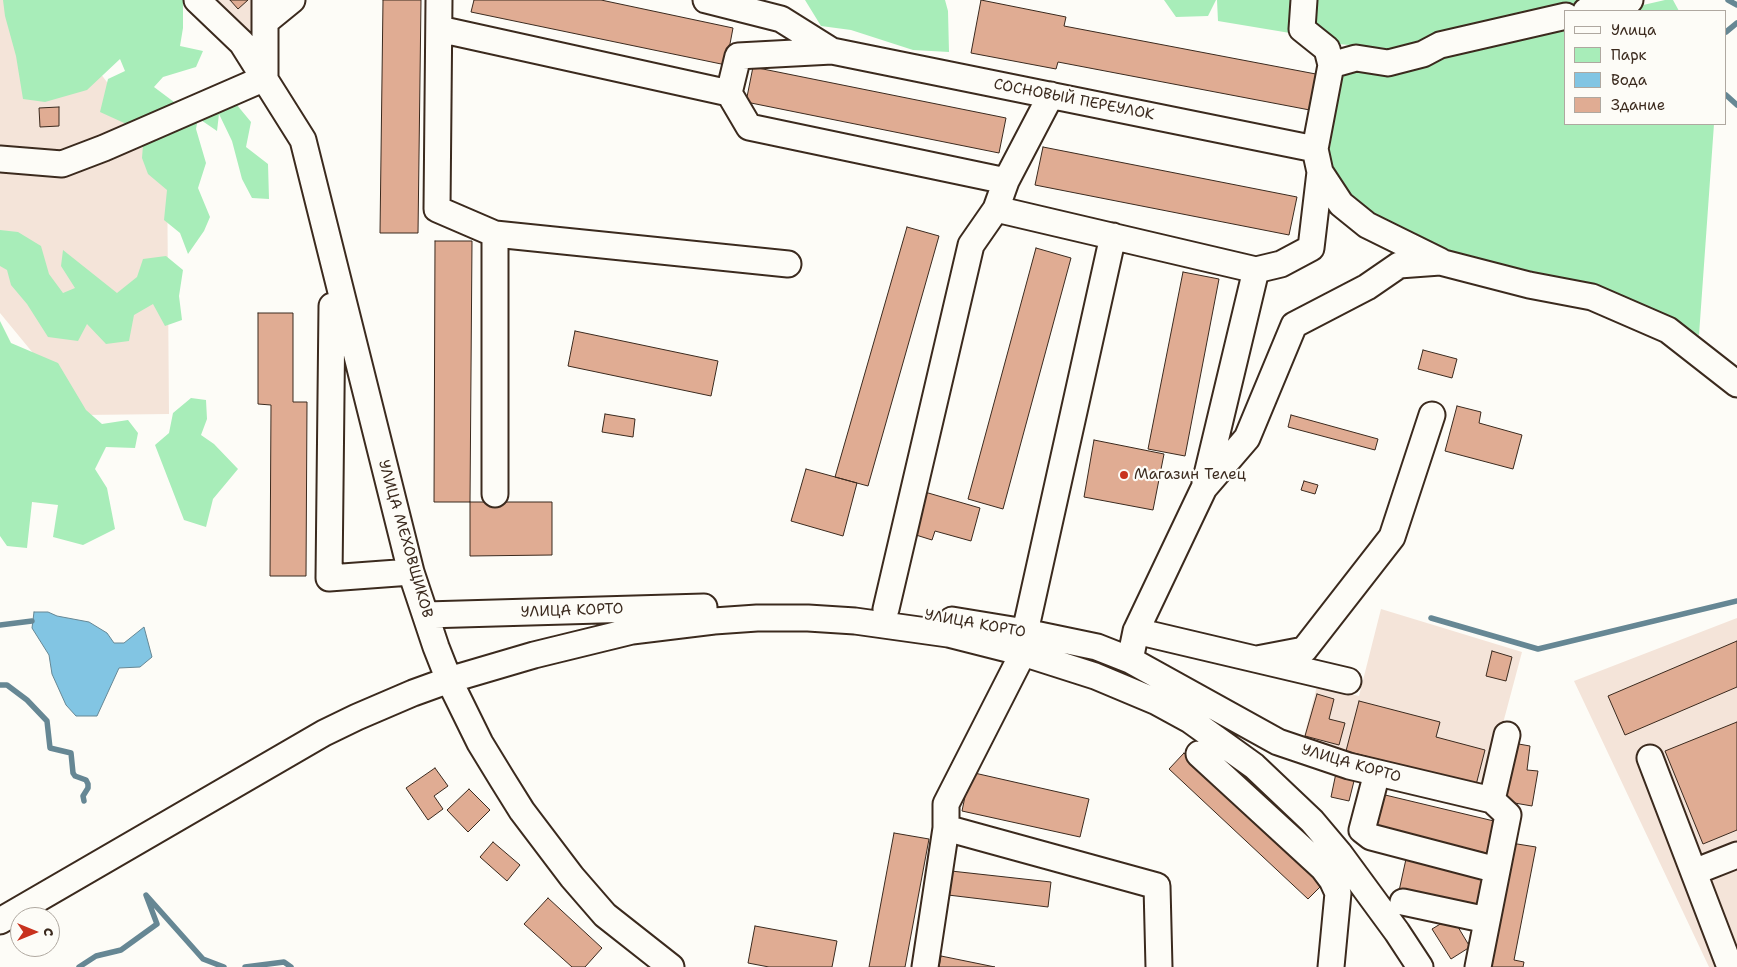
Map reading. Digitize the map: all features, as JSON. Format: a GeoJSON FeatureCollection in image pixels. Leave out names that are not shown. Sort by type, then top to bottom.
{"type":"FeatureCollection","features":[{"type":"Feature","properties":{"kind":"street","name":"УЛИЦА МЕХОВЩИКОВ"},"geometry":{"type":"LineString","coordinates":[[197,0],[242,43],[303,140],[411,572],[449,680],[480,743],[502,779],[522,811],[567,870],[605,915],[671,967]]}},
{"type":"Feature","properties":{"kind":"street"},"geometry":{"type":"LineString","coordinates":[[0,159],[62,164],[104,148],[265,78],[265,11],[292,0]]}},
{"type":"Feature","properties":{"kind":"street"},"geometry":{"type":"LineString","coordinates":[[439,0],[437,209],[495,234],[788,264]]}},
{"type":"Feature","properties":{"kind":"street"},"geometry":{"type":"LineString","coordinates":[[706,0],[781,19],[832,51]]}},
{"type":"Feature","properties":{"kind":"street"},"geometry":{"type":"LineString","coordinates":[[996,209],[1256,270],[1281,264],[1311,248],[1317,160],[1331,65],[1327,49],[1302,29],[1304,0]]}},
{"type":"Feature","properties":{"kind":"street"},"geometry":{"type":"LineString","coordinates":[[1590,10],[1630,0]]}},
{"type":"Feature","properties":{"kind":"street"},"geometry":{"type":"LineString","coordinates":[[1331,65],[1356,58],[1388,63],[1423,54],[1440,45],[1564,16]]}},
{"type":"Feature","properties":{"kind":"street"},"geometry":{"type":"LineString","coordinates":[[439,29],[730,93]]}},
{"type":"Feature","properties":{"kind":"street"},"geometry":{"type":"LineString","coordinates":[[832,51],[738,56],[730,93],[749,127],[1006,181]]}},
{"type":"Feature","properties":{"kind":"street","name":"СОСНОВЫЙ ПЕРЕУЛОК"},"geometry":{"type":"LineString","coordinates":[[832,51],[1051,95],[1317,160]]}},
{"type":"Feature","properties":{"kind":"street"},"geometry":{"type":"LineString","coordinates":[[886,609],[971,245],[996,209],[1006,181],[1051,95]]}},
{"type":"Feature","properties":{"kind":"street"},"geometry":{"type":"LineString","coordinates":[[1317,160],[1341,204],[1368,226],[1440,262],[1529,286],[1592,297],[1668,330],[1737,384]]}},
{"type":"Feature","properties":{"kind":"street"},"geometry":{"type":"LineString","coordinates":[[495,234],[495,494]]}},
{"type":"Feature","properties":{"kind":"street"},"geometry":{"type":"LineString","coordinates":[[925,967],[946,828],[946,804],[1024,642],[1113,236]]}},
{"type":"Feature","properties":{"kind":"street"},"geometry":{"type":"LineString","coordinates":[[1204,488],[1247,438],[1294,324],[1367,287],[1399,265],[1440,262]]}},
{"type":"Feature","properties":{"kind":"street"},"geometry":{"type":"LineString","coordinates":[[1130,660],[1136,631],[1204,488],[1256,270]]}},
{"type":"Feature","properties":{"kind":"street"},"geometry":{"type":"LineString","coordinates":[[332,306],[329,578],[411,572]]}},
{"type":"Feature","properties":{"kind":"street"},"geometry":{"type":"LineString","coordinates":[[1257,659],[1304,650],[1392,537],[1432,415]]}},
{"type":"Feature","properties":{"kind":"street","name":"УЛИЦА КОРТО"},"geometry":{"type":"LineString","coordinates":[[426,616],[838,603],[886,609],[1024,642],[1097,647],[1130,660],[1278,742],[1350,766],[1492,800]]}},
{"type":"Feature","properties":{"kind":"street"},"geometry":{"type":"LineString","coordinates":[[0,920],[357,716],[449,680],[534,655],[632,632],[676,625],[757,618],[808,618],[1024,642],[1095,676],[1157,702],[1190,720],[1254,766],[1312,821],[1339,853],[1397,932],[1420,967]]}},
{"type":"Feature","properties":{"kind":"street"},"geometry":{"type":"LineString","coordinates":[[1136,631],[1348,681]]}},
{"type":"Feature","properties":{"kind":"street"},"geometry":{"type":"LineString","coordinates":[[1478,967],[1508,815],[1492,800],[1507,735]]}},
{"type":"Feature","properties":{"kind":"street"},"geometry":{"type":"LineString","coordinates":[[1198,754],[1323,868],[1332,880],[1338,893],[1331,967]]}},
{"type":"Feature","properties":{"kind":"street"},"geometry":{"type":"LineString","coordinates":[[1650,758],[1730,967]]}},
{"type":"Feature","properties":{"kind":"street"},"geometry":{"type":"LineString","coordinates":[[1377,773],[1362,830],[1371,837],[1497,870]]}},
{"type":"Feature","properties":{"kind":"street"},"geometry":{"type":"LineString","coordinates":[[946,828],[1157,886],[1159,967]]}},
{"type":"Feature","properties":{"kind":"street"},"geometry":{"type":"LineString","coordinates":[[1694,872],[1737,855]]}},
{"type":"Feature","properties":{"kind":"street"},"geometry":{"type":"LineString","coordinates":[[1403,902],[1487,920]]}},
{"type":"Feature","properties":{"kind":"shaded area"},"geometry":{"type":"Polygon","coordinates":[[[0,0],[46,0],[167,163],[169,414],[84,415],[0,313],[0,0]]]}},
{"type":"Feature","properties":{"kind":"shaded area"},"geometry":{"type":"Polygon","coordinates":[[[205,0],[259,0],[260,59],[205,0]]]}},
{"type":"Feature","properties":{"kind":"shaded area"},"geometry":{"type":"Polygon","coordinates":[[[1381,609],[1522,652],[1486,787],[1303,740],[1317,686],[1359,696],[1381,609]]]}},
{"type":"Feature","properties":{"kind":"shaded area"},"geometry":{"type":"Polygon","coordinates":[[[1737,618],[1737,967],[1709,967],[1574,681],[1737,618]]]}},
{"type":"Feature","properties":{"kind":"green space"},"geometry":{"type":"Polygon","coordinates":[[[3,0],[183,0],[183,28],[180,46],[203,51],[196,67],[163,77],[154,87],[174,102],[227,93],[251,122],[246,147],[268,164],[269,199],[252,198],[242,179],[232,141],[219,114],[217,131],[198,118],[196,129],[206,163],[198,188],[210,217],[204,231],[188,254],[180,233],[164,220],[167,190],[148,174],[142,158],[144,132],[100,112],[108,79],[125,71],[120,59],[87,90],[45,102],[23,99],[16,56],[5,16],[3,0]]]}},
{"type":"Feature","properties":{"kind":"green space"},"geometry":{"type":"Polygon","coordinates":[[[805,0],[945,0],[948,11],[949,52],[913,50],[851,30],[821,26],[805,0]]]}},
{"type":"Feature","properties":{"kind":"green space"},"geometry":{"type":"Polygon","coordinates":[[[1164,0],[1216,0],[1208,16],[1176,17],[1164,0]]]}},
{"type":"Feature","properties":{"kind":"green space"},"geometry":{"type":"Polygon","coordinates":[[[1217,0],[1297,0],[1293,7],[1290,33],[1218,21],[1217,0]]]}},
{"type":"Feature","properties":{"kind":"green space"},"geometry":{"type":"Polygon","coordinates":[[[1316,0],[1597,0],[1408,50],[1338,44],[1315,24],[1316,0]]]}},
{"type":"Feature","properties":{"kind":"green space"},"geometry":{"type":"Polygon","coordinates":[[[1665,0],[1673,0],[1678,10],[1621,10],[1665,0]]]}},
{"type":"Feature","properties":{"kind":"green space"},"geometry":{"type":"Polygon","coordinates":[[[1564,23],[1564,125],[1714,125],[1699,335],[1597,288],[1531,279],[1438,251],[1370,217],[1345,189],[1328,160],[1342,71],[1452,50],[1564,23]]]}},
{"type":"Feature","properties":{"kind":"green space"},"geometry":{"type":"Polygon","coordinates":[[[0,230],[18,232],[41,246],[49,274],[63,293],[75,288],[61,266],[63,250],[117,293],[137,277],[143,259],[166,256],[183,270],[179,296],[182,320],[165,326],[153,304],[134,315],[129,341],[106,344],[87,324],[78,341],[48,337],[27,304],[11,285],[7,270],[0,266],[0,230]]]}},
{"type":"Feature","properties":{"kind":"green space"},"geometry":{"type":"Polygon","coordinates":[[[0,321],[11,343],[58,363],[86,410],[102,424],[128,420],[138,433],[135,448],[106,447],[95,469],[107,488],[115,529],[83,545],[53,537],[58,505],[32,502],[27,548],[7,546],[0,536],[0,321]]]}},
{"type":"Feature","properties":{"kind":"green space"},"geometry":{"type":"Polygon","coordinates":[[[191,398],[206,400],[207,419],[201,435],[214,444],[238,469],[213,499],[206,527],[184,520],[155,445],[169,433],[173,413],[191,398]]]}},
{"type":"Feature","properties":{"kind":"water"},"geometry":{"type":"Polygon","coordinates":[[[34,612],[48,612],[57,616],[89,622],[107,633],[114,643],[124,643],[144,627],[152,657],[140,667],[119,668],[97,716],[76,716],[66,705],[52,674],[49,655],[32,628],[34,612]]]}},
{"type":"Feature","properties":{"kind":"building"},"geometry":{"type":"Polygon","coordinates":[[[230,0],[248,0],[238,9],[230,0]]]}},
{"type":"Feature","properties":{"kind":"building"},"geometry":{"type":"Polygon","coordinates":[[[383,0],[421,0],[418,233],[380,233],[383,0]]]}},
{"type":"Feature","properties":{"kind":"building"},"geometry":{"type":"Polygon","coordinates":[[[474,0],[601,0],[733,28],[726,65],[471,12],[474,0]]]}},
{"type":"Feature","properties":{"kind":"building"},"geometry":{"type":"Polygon","coordinates":[[[981,0],[1066,17],[1064,26],[1321,75],[1315,111],[1058,62],[1056,69],[971,53],[981,0]]]}},
{"type":"Feature","properties":{"kind":"building"},"geometry":{"type":"Polygon","coordinates":[[[753,67],[1006,118],[999,153],[746,102],[753,67]]]}},
{"type":"Feature","properties":{"kind":"building"},"geometry":{"type":"Polygon","coordinates":[[[59,107],[59,126],[40,127],[39,108],[59,107]]]}},
{"type":"Feature","properties":{"kind":"building"},"geometry":{"type":"Polygon","coordinates":[[[1043,147],[1297,197],[1289,235],[1035,185],[1043,147]]]}},
{"type":"Feature","properties":{"kind":"building"},"geometry":{"type":"Polygon","coordinates":[[[907,227],[939,236],[868,486],[835,477],[907,227]]]}},
{"type":"Feature","properties":{"kind":"building"},"geometry":{"type":"Polygon","coordinates":[[[435,241],[472,241],[470,502],[434,502],[435,241]]]}},
{"type":"Feature","properties":{"kind":"building"},"geometry":{"type":"Polygon","coordinates":[[[1036,248],[1071,258],[1003,509],[968,499],[1036,248]]]}},
{"type":"Feature","properties":{"kind":"building"},"geometry":{"type":"Polygon","coordinates":[[[1183,272],[1219,279],[1185,456],[1148,449],[1183,272]]]}},
{"type":"Feature","properties":{"kind":"building"},"geometry":{"type":"Polygon","coordinates":[[[258,313],[293,313],[293,402],[307,402],[306,576],[270,576],[271,405],[258,404],[258,313]]]}},
{"type":"Feature","properties":{"kind":"building"},"geometry":{"type":"Polygon","coordinates":[[[575,331],[718,361],[711,396],[568,366],[575,331]]]}},
{"type":"Feature","properties":{"kind":"building"},"geometry":{"type":"Polygon","coordinates":[[[1423,350],[1457,359],[1452,378],[1418,369],[1423,350]]]}},
{"type":"Feature","properties":{"kind":"building"},"geometry":{"type":"Polygon","coordinates":[[[1457,406],[1481,412],[1479,423],[1522,435],[1513,469],[1445,451],[1457,406]]]}},
{"type":"Feature","properties":{"kind":"building"},"geometry":{"type":"Polygon","coordinates":[[[605,414],[635,419],[633,437],[602,432],[605,414]]]}},
{"type":"Feature","properties":{"kind":"building"},"geometry":{"type":"Polygon","coordinates":[[[1291,415],[1378,439],[1375,450],[1288,427],[1291,415]]]}},
{"type":"Feature","properties":{"kind":"building","name":"Магазин Телец"},"geometry":{"type":"Polygon","coordinates":[[[1094,440],[1164,454],[1153,510],[1084,497],[1094,440]]]}},
{"type":"Feature","properties":{"kind":"building"},"geometry":{"type":"Polygon","coordinates":[[[806,469],[857,483],[843,536],[791,521],[806,469]]]}},
{"type":"Feature","properties":{"kind":"building"},"geometry":{"type":"Polygon","coordinates":[[[1304,481],[1318,485],[1315,494],[1301,490],[1304,481]]]}},
{"type":"Feature","properties":{"kind":"building"},"geometry":{"type":"Polygon","coordinates":[[[911,488],[980,508],[971,541],[935,531],[932,540],[900,530],[911,488]]]}},
{"type":"Feature","properties":{"kind":"building"},"geometry":{"type":"Polygon","coordinates":[[[470,502],[552,502],[552,555],[470,556],[470,502]]]}},
{"type":"Feature","properties":{"kind":"building"},"geometry":{"type":"Polygon","coordinates":[[[1737,641],[1737,687],[1625,735],[1608,696],[1737,641]]]}},
{"type":"Feature","properties":{"kind":"building"},"geometry":{"type":"Polygon","coordinates":[[[1492,651],[1512,657],[1506,681],[1486,676],[1492,651]]]}},
{"type":"Feature","properties":{"kind":"building"},"geometry":{"type":"Polygon","coordinates":[[[1317,694],[1334,699],[1329,719],[1345,723],[1339,745],[1305,736],[1317,694]]]}},
{"type":"Feature","properties":{"kind":"building"},"geometry":{"type":"Polygon","coordinates":[[[1359,701],[1440,722],[1436,737],[1485,750],[1476,785],[1346,751],[1359,701]]]}},
{"type":"Feature","properties":{"kind":"building"},"geometry":{"type":"Polygon","coordinates":[[[1737,722],[1737,830],[1703,844],[1665,751],[1737,722]]]}},
{"type":"Feature","properties":{"kind":"building"},"geometry":{"type":"Polygon","coordinates":[[[1513,743],[1530,746],[1527,770],[1538,771],[1532,806],[1503,801],[1513,743]]]}},
{"type":"Feature","properties":{"kind":"building"},"geometry":{"type":"Polygon","coordinates":[[[1184,753],[1323,884],[1308,899],[1169,769],[1184,753]]]}},
{"type":"Feature","properties":{"kind":"building"},"geometry":{"type":"Polygon","coordinates":[[[435,768],[448,786],[434,796],[443,809],[428,820],[406,788],[435,768]]]}},
{"type":"Feature","properties":{"kind":"building"},"geometry":{"type":"Polygon","coordinates":[[[970,772],[1089,799],[1080,837],[962,811],[970,772]]]}},
{"type":"Feature","properties":{"kind":"building"},"geometry":{"type":"Polygon","coordinates":[[[1336,773],[1355,777],[1349,801],[1331,797],[1336,773]]]}},
{"type":"Feature","properties":{"kind":"building"},"geometry":{"type":"Polygon","coordinates":[[[469,789],[490,810],[468,832],[447,810],[469,789]]]}},
{"type":"Feature","properties":{"kind":"building"},"geometry":{"type":"Polygon","coordinates":[[[1381,794],[1498,822],[1490,854],[1373,826],[1381,794]]]}},
{"type":"Feature","properties":{"kind":"building"},"geometry":{"type":"Polygon","coordinates":[[[894,833],[929,839],[905,967],[869,967],[894,833]]]}},
{"type":"Feature","properties":{"kind":"building"},"geometry":{"type":"Polygon","coordinates":[[[493,842],[520,865],[507,881],[480,857],[493,842]]]}},
{"type":"Feature","properties":{"kind":"building"},"geometry":{"type":"Polygon","coordinates":[[[1511,843],[1536,847],[1514,960],[1524,962],[1523,967],[1487,967],[1511,843]]]}},
{"type":"Feature","properties":{"kind":"building"},"geometry":{"type":"Polygon","coordinates":[[[1406,859],[1486,877],[1479,909],[1399,891],[1406,859]]]}},
{"type":"Feature","properties":{"kind":"building"},"geometry":{"type":"Polygon","coordinates":[[[951,871],[1051,882],[1048,907],[948,895],[951,871]]]}},
{"type":"Feature","properties":{"kind":"building"},"geometry":{"type":"Polygon","coordinates":[[[548,898],[602,948],[585,967],[572,967],[524,924],[548,898]]]}},
{"type":"Feature","properties":{"kind":"building"},"geometry":{"type":"Polygon","coordinates":[[[1452,917],[1470,947],[1451,959],[1432,929],[1452,917]]]}},
{"type":"Feature","properties":{"kind":"building"},"geometry":{"type":"Polygon","coordinates":[[[755,926],[837,941],[832,967],[769,967],[748,963],[755,926]]]}},
{"type":"Feature","properties":{"kind":"building"},"geometry":{"type":"Polygon","coordinates":[[[941,956],[995,967],[939,967],[941,956]]]}},
{"type":"Feature","properties":{"kind":"waterway"},"geometry":{"type":"LineString","coordinates":[[1728,0],[1737,5]]}},
{"type":"Feature","properties":{"kind":"waterway"},"geometry":{"type":"LineString","coordinates":[[1727,31],[1737,23]]}},
{"type":"Feature","properties":{"kind":"waterway"},"geometry":{"type":"LineString","coordinates":[[1727,96],[1737,105]]}},
{"type":"Feature","properties":{"kind":"waterway"},"geometry":{"type":"LineString","coordinates":[[1431,618],[1538,649],[1737,601]]}},
{"type":"Feature","properties":{"kind":"waterway"},"geometry":{"type":"LineString","coordinates":[[0,625],[32,621]]}},
{"type":"Feature","properties":{"kind":"waterway"},"geometry":{"type":"LineString","coordinates":[[0,685],[7,685],[27,700],[47,721],[50,748],[71,753],[73,773],[75,776],[86,780],[88,784],[88,788],[83,796],[84,801]]}},
{"type":"Feature","properties":{"kind":"waterway"},"geometry":{"type":"LineString","coordinates":[[79,967],[96,956],[121,950],[157,924],[146,895],[203,959],[224,967]]}},
{"type":"Feature","properties":{"kind":"waterway"},"geometry":{"type":"LineString","coordinates":[[245,967],[284,962],[291,967]]}},
{"type":"Feature","properties":{"kind":"place","name":"Магазин Телец"},"geometry":{"type":"Point","coordinates":[1124,475]}}]}
